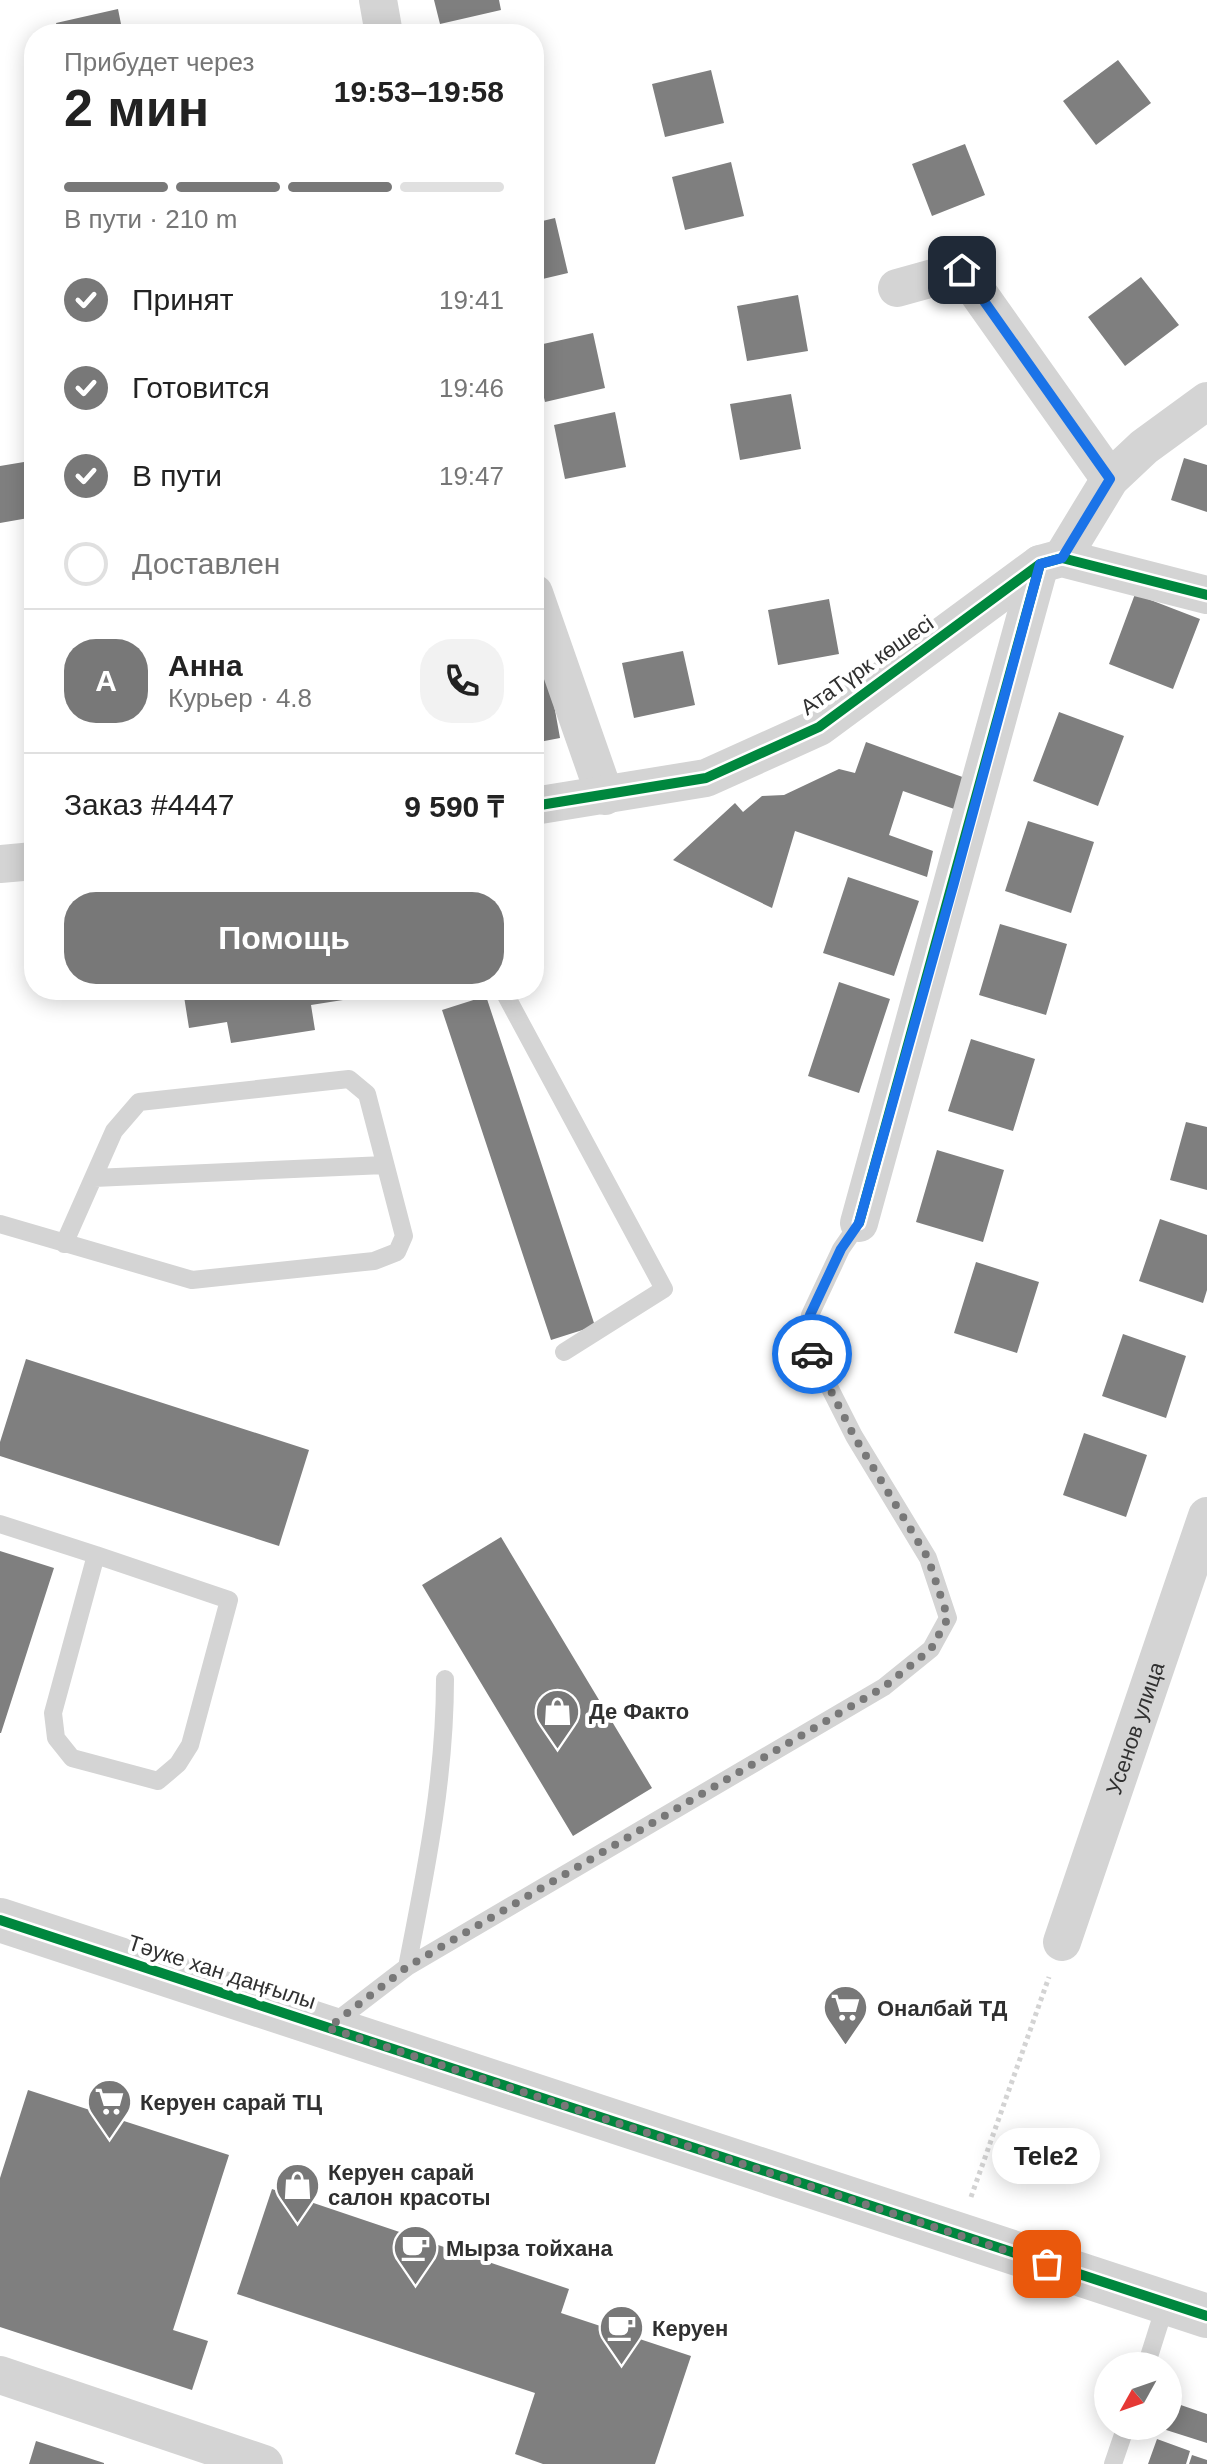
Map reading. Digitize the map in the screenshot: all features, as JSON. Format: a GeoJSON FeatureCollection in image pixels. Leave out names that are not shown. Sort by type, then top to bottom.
{"type":"FeatureCollection","features":[{"type":"Feature","properties":{"kind":"street"},"geometry":{"type":"LineString","coordinates":[[378,0],[382,24]]}},
{"type":"Feature","properties":{"kind":"street"},"geometry":{"type":"LineString","coordinates":[[897,288],[962,270],[1110,479]]}},
{"type":"Feature","properties":{"kind":"street"},"geometry":{"type":"LineString","coordinates":[[859,1223],[954,883],[1051,561],[1110,479],[1144,447],[1207,401]]}},
{"type":"Feature","properties":{"kind":"street"},"geometry":{"type":"LineString","coordinates":[[1051,561],[1207,595]]}},
{"type":"Feature","properties":{"kind":"street","name":"АтаТүрк көшесі"},"geometry":{"type":"LineString","coordinates":[[544,805],[706,778],[819,727],[1051,561]]}},
{"type":"Feature","properties":{"kind":"street"},"geometry":{"type":"LineString","coordinates":[[544,622],[605,796]]}},
{"type":"Feature","properties":{"kind":"street"},"geometry":{"type":"LineString","coordinates":[[0,864],[24,862]]}},
{"type":"Feature","properties":{"kind":"street","name":"Усенов улица"},"geometry":{"type":"LineString","coordinates":[[1062,1942],[1207,1516]]}},
{"type":"Feature","properties":{"kind":"street","name":"Тәуке хан даңғылы"},"geometry":{"type":"LineString","coordinates":[[0,1920],[1207,2316]]}},
{"type":"Feature","properties":{"kind":"street"},"geometry":{"type":"LineString","coordinates":[[0,2375],[264,2464]]}},
{"type":"Feature","properties":{"kind":"lane"},"geometry":{"type":"LineString","coordinates":[[508,1000],[664,1289],[564,1352]]}},
{"type":"Feature","properties":{"kind":"lane"},"geometry":{"type":"LineString","coordinates":[[0,1224],[64,1244],[192,1280],[374,1261],[397,1252],[404,1236],[367,1094],[349,1079],[139,1102],[114,1131],[64,1244]]}},
{"type":"Feature","properties":{"kind":"lane"},"geometry":{"type":"LineString","coordinates":[[94,1178],[385,1165]]}},
{"type":"Feature","properties":{"kind":"lane"},"geometry":{"type":"LineString","coordinates":[[328,2028],[407,1967],[884,1687],[931,1649],[948,1618],[928,1558],[854,1436],[811,1351],[810,1315],[841,1249],[859,1223]]}},
{"type":"Feature","properties":{"kind":"lane"},"geometry":{"type":"LineString","coordinates":[[0,1524],[96,1555],[229,1600],[190,1745],[178,1764],[158,1781],[72,1758],[56,1738],[53,1713],[96,1555]]}},
{"type":"Feature","properties":{"kind":"lane"},"geometry":{"type":"LineString","coordinates":[[407,1967],[436,1815],[445,1731],[445,1679]]}},
{"type":"Feature","properties":{"kind":"lane"},"geometry":{"type":"LineString","coordinates":[[1150,2352],[1166,2303]]}},
{"type":"Feature","properties":{"kind":"lane"},"geometry":{"type":"LineString","coordinates":[[1113,2464],[1121,2440]]}},
{"type":"Feature","properties":{"kind":"path"},"geometry":{"type":"LineString","coordinates":[[958,2235],[1062,1942]]}},
{"type":"Feature","properties":{"kind":"building"},"geometry":{"type":"Polygon","coordinates":[[[434,0],[499,0],[501,10],[440,24],[434,0]]]}},
{"type":"Feature","properties":{"kind":"building"},"geometry":{"type":"Polygon","coordinates":[[[118,9],[121,24],[56,24],[118,9]]]}},
{"type":"Feature","properties":{"kind":"building"},"geometry":{"type":"Polygon","coordinates":[[[1118,60],[1151,103],[1096,145],[1063,101],[1118,60]]]}},
{"type":"Feature","properties":{"kind":"building"},"geometry":{"type":"Polygon","coordinates":[[[711,70],[724,123],[665,137],[652,84],[711,70]]]}},
{"type":"Feature","properties":{"kind":"building"},"geometry":{"type":"Polygon","coordinates":[[[965,144],[985,195],[932,216],[912,164],[965,144]]]}},
{"type":"Feature","properties":{"kind":"building"},"geometry":{"type":"Polygon","coordinates":[[[731,162],[744,216],[685,230],[672,177],[731,162]]]}},
{"type":"Feature","properties":{"kind":"building"},"geometry":{"type":"Polygon","coordinates":[[[555,218],[568,273],[544,279],[544,221],[555,218]]]}},
{"type":"Feature","properties":{"kind":"building"},"geometry":{"type":"Polygon","coordinates":[[[1141,277],[1179,325],[1125,366],[1088,317],[1141,277]]]}},
{"type":"Feature","properties":{"kind":"building"},"geometry":{"type":"Polygon","coordinates":[[[798,295],[808,351],[747,361],[737,306],[798,295]]]}},
{"type":"Feature","properties":{"kind":"building"},"geometry":{"type":"Polygon","coordinates":[[[593,333],[605,388],[545,402],[544,344],[593,333]]]}},
{"type":"Feature","properties":{"kind":"building"},"geometry":{"type":"Polygon","coordinates":[[[791,394],[801,449],[740,460],[730,404],[791,394]]]}},
{"type":"Feature","properties":{"kind":"building"},"geometry":{"type":"Polygon","coordinates":[[[615,412],[626,467],[565,479],[554,425],[615,412]]]}},
{"type":"Feature","properties":{"kind":"building"},"geometry":{"type":"Polygon","coordinates":[[[1184,458],[1207,465],[1207,512],[1171,500],[1184,458]]]}},
{"type":"Feature","properties":{"kind":"building"},"geometry":{"type":"Polygon","coordinates":[[[24,462],[24,519],[0,523],[0,466],[24,462]]]}},
{"type":"Feature","properties":{"kind":"building"},"geometry":{"type":"Polygon","coordinates":[[[1135,594],[1200,619],[1173,689],[1109,664],[1135,594]]]}},
{"type":"Feature","properties":{"kind":"building"},"geometry":{"type":"Polygon","coordinates":[[[829,599],[839,654],[778,665],[768,610],[829,599]]]}},
{"type":"Feature","properties":{"kind":"building"},"geometry":{"type":"Polygon","coordinates":[[[683,651],[695,705],[634,718],[622,663],[683,651]]]}},
{"type":"Feature","properties":{"kind":"building"},"geometry":{"type":"Polygon","coordinates":[[[549,677],[560,738],[544,741],[544,678],[549,677]]]}},
{"type":"Feature","properties":{"kind":"building"},"geometry":{"type":"Polygon","coordinates":[[[1059,712],[1124,736],[1098,806],[1033,781],[1059,712]]]}},
{"type":"Feature","properties":{"kind":"building"},"geometry":{"type":"Polygon","coordinates":[[[866,742],[968,779],[957,810],[903,791],[889,835],[933,851],[927,877],[795,831],[772,908],[673,860],[735,803],[743,812],[762,796],[784,795],[839,769],[855,773],[866,742]]]}},
{"type":"Feature","properties":{"kind":"building"},"geometry":{"type":"Polygon","coordinates":[[[1028,821],[1094,842],[1071,913],[1005,891],[1028,821]]]}},
{"type":"Feature","properties":{"kind":"building"},"geometry":{"type":"Polygon","coordinates":[[[848,877],[919,901],[894,976],[823,953],[848,877]]]}},
{"type":"Feature","properties":{"kind":"building"},"geometry":{"type":"Polygon","coordinates":[[[1000,924],[1067,944],[1046,1015],[979,995],[1000,924]]]}},
{"type":"Feature","properties":{"kind":"building"},"geometry":{"type":"Polygon","coordinates":[[[839,982],[890,999],[859,1093],[808,1076],[839,982]]]}},
{"type":"Feature","properties":{"kind":"building"},"geometry":{"type":"Polygon","coordinates":[[[185,1000],[343,1000],[311,1005],[315,1030],[231,1043],[227,1022],[189,1028],[185,1000]]]}},
{"type":"Feature","properties":{"kind":"building"},"geometry":{"type":"Polygon","coordinates":[[[473,1000],[487,1000],[595,1326],[551,1340],[442,1010],[473,1000]]]}},
{"type":"Feature","properties":{"kind":"building"},"geometry":{"type":"Polygon","coordinates":[[[971,1039],[1035,1059],[1013,1131],[948,1111],[971,1039]]]}},
{"type":"Feature","properties":{"kind":"building"},"geometry":{"type":"Polygon","coordinates":[[[1186,1122],[1207,1127],[1207,1190],[1170,1180],[1186,1122]]]}},
{"type":"Feature","properties":{"kind":"building"},"geometry":{"type":"Polygon","coordinates":[[[937,1150],[1004,1170],[983,1242],[916,1222],[937,1150]]]}},
{"type":"Feature","properties":{"kind":"building"},"geometry":{"type":"Polygon","coordinates":[[[1160,1219],[1207,1235],[1207,1290],[1203,1303],[1139,1281],[1160,1219]]]}},
{"type":"Feature","properties":{"kind":"building"},"geometry":{"type":"Polygon","coordinates":[[[976,1262],[1039,1282],[1017,1353],[954,1333],[976,1262]]]}},
{"type":"Feature","properties":{"kind":"building"},"geometry":{"type":"Polygon","coordinates":[[[1123,1334],[1186,1356],[1166,1418],[1102,1396],[1123,1334]]]}},
{"type":"Feature","properties":{"kind":"building"},"geometry":{"type":"Polygon","coordinates":[[[26,1359],[309,1450],[279,1546],[0,1456],[0,1442],[26,1359]]]}},
{"type":"Feature","properties":{"kind":"building"},"geometry":{"type":"Polygon","coordinates":[[[1084,1433],[1147,1455],[1126,1517],[1063,1495],[1084,1433]]]}},
{"type":"Feature","properties":{"kind":"building"},"geometry":{"type":"Polygon","coordinates":[[[501,1537],[652,1788],[573,1836],[422,1585],[501,1537]]]}},
{"type":"Feature","properties":{"kind":"building"},"geometry":{"type":"Polygon","coordinates":[[[0,1551],[54,1568],[1,1733],[0,1733],[0,1551]]]}},
{"type":"Feature","properties":{"kind":"building"},"geometry":{"type":"Polygon","coordinates":[[[28,2090],[229,2155],[173,2330],[208,2341],[192,2390],[0,2327],[0,2178],[28,2090]]]}},
{"type":"Feature","properties":{"kind":"building"},"geometry":{"type":"Polygon","coordinates":[[[272,2189],[569,2289],[561,2313],[691,2356],[655,2464],[543,2464],[515,2454],[535,2393],[237,2294],[272,2189]]]}},
{"type":"Feature","properties":{"kind":"building"},"geometry":{"type":"Polygon","coordinates":[[[1182,2405],[1207,2414],[1207,2443],[1182,2435],[1182,2405]]]}},
{"type":"Feature","properties":{"kind":"building"},"geometry":{"type":"Polygon","coordinates":[[[1157,2440],[1190,2451],[1186,2464],[1148,2464],[1157,2440]]]}},
{"type":"Feature","properties":{"kind":"building"},"geometry":{"type":"Polygon","coordinates":[[[36,2441],[104,2463],[104,2464],[29,2464],[36,2441]]]}},
{"type":"Feature","properties":{"kind":"building"},"geometry":{"type":"Polygon","coordinates":[[[1192,2455],[1207,2460],[1207,2464],[1189,2464],[1192,2455]]]}},
{"type":"Feature","properties":{"kind":"cycle path"},"geometry":{"type":"LineString","coordinates":[[544,804],[706,778],[819,727],[1040,564],[1062,558],[1207,595]]}},
{"type":"Feature","properties":{"kind":"cycle path"},"geometry":{"type":"LineString","coordinates":[[859,1223],[1040,564]]}},
{"type":"Feature","properties":{"kind":"cycle path"},"geometry":{"type":"LineString","coordinates":[[0,1920],[1207,2316]]}},
{"type":"Feature","properties":{"kind":"way so far"},"geometry":{"type":"LineString","coordinates":[[812,1354],[854,1436],[928,1558],[948,1618],[931,1649],[884,1687],[407,1967],[328,2028],[1047,2264]]}},
{"type":"Feature","properties":{"kind":"place","name":"Де Факто"},"geometry":{"type":"Point","coordinates":[558,1750]}},
{"type":"Feature","properties":{"kind":"place","name":"Оналбай ТД"},"geometry":{"type":"Point","coordinates":[846,2047]}},
{"type":"Feature","properties":{"kind":"place","name":"Керуен сарай ТЦ"},"geometry":{"type":"Point","coordinates":[109,2141]}},
{"type":"Feature","properties":{"kind":"place","name":"Керуен сарай салон красоты"},"geometry":{"type":"Point","coordinates":[297,2224]}},
{"type":"Feature","properties":{"kind":"place","name":"Tele2"},"geometry":{"type":"Point","coordinates":[1047,2264]}},
{"type":"Feature","properties":{"kind":"place","name":"Мырза тойхана"},"geometry":{"type":"Point","coordinates":[415,2287]}},
{"type":"Feature","properties":{"kind":"place","name":"Керуен"},"geometry":{"type":"Point","coordinates":[621,2367]}},
{"type":"Feature","properties":{"kind":"route"},"geometry":{"type":"LineString","coordinates":[[812,1354],[810,1315],[841,1249],[859,1223],[1040,564],[1062,558],[1110,479],[962,270]]}}]}
